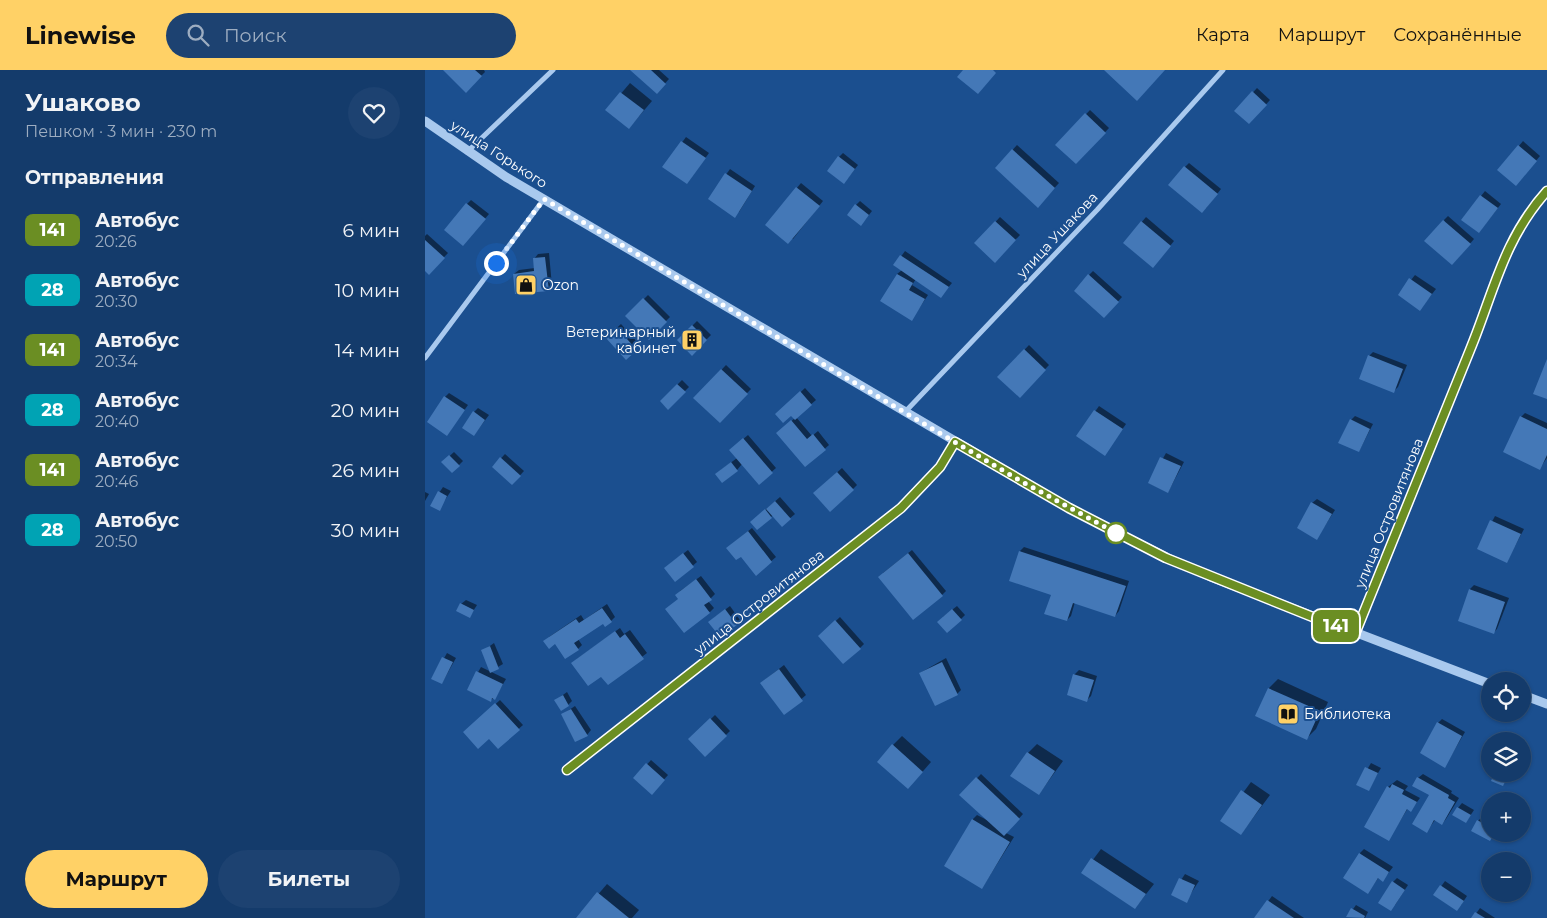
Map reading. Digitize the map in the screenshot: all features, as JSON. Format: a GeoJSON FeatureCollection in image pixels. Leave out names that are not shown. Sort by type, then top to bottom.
{"type":"FeatureCollection","features":[{"type":"Feature","properties":{"kind":"street"},"geometry":{"type":"LineString","coordinates":[[467,152],[553,70]]}},
{"type":"Feature","properties":{"kind":"street","name":"улица Ушакова"},"geometry":{"type":"LineString","coordinates":[[905,412],[1097,210],[1223,70]]}},
{"type":"Feature","properties":{"kind":"street","name":"улица Горького"},"geometry":{"type":"LineString","coordinates":[[425,121],[467,152],[544,199],[425,358]]}},
{"type":"Feature","properties":{"kind":"street","name":"улица Островитянова"},"geometry":{"type":"LineString","coordinates":[[1355,634],[1477,333],[1500,268],[1526,216],[1547,191]]}},
{"type":"Feature","properties":{"kind":"street"},"geometry":{"type":"LineString","coordinates":[[544,199],[1069,508],[1166,558],[1355,634],[1481,681]]}},
{"type":"Feature","properties":{"kind":"street","name":"улица Островитянова"},"geometry":{"type":"LineString","coordinates":[[567,770],[901,508],[940,467],[955,442]]}},
{"type":"Feature","properties":{"kind":"street"},"geometry":{"type":"LineString","coordinates":[[1531,699],[1547,704]]}},
{"type":"Feature","properties":{"kind":"building"},"geometry":{"type":"Polygon","coordinates":[[[443,70],[475,70],[482,76],[466,93],[443,70]]]}},
{"type":"Feature","properties":{"kind":"building"},"geometry":{"type":"Polygon","coordinates":[[[630,70],[651,70],[666,84],[657,94],[630,70]]]}},
{"type":"Feature","properties":{"kind":"building"},"geometry":{"type":"Polygon","coordinates":[[[963,70],[993,70],[996,73],[978,94],[957,77],[963,70]]]}},
{"type":"Feature","properties":{"kind":"building"},"geometry":{"type":"Polygon","coordinates":[[[1104,70],[1165,70],[1137,101],[1104,70]]]}},
{"type":"Feature","properties":{"kind":"building"},"geometry":{"type":"Polygon","coordinates":[[[1252,91],[1267,105],[1249,124],[1234,111],[1252,91]]]}},
{"type":"Feature","properties":{"kind":"building"},"geometry":{"type":"Polygon","coordinates":[[[620,92],[644,110],[629,129],[605,110],[620,92]]]}},
{"type":"Feature","properties":{"kind":"building"},"geometry":{"type":"Polygon","coordinates":[[[1085,113],[1106,133],[1076,164],[1055,145],[1085,113]]]}},
{"type":"Feature","properties":{"kind":"building"},"geometry":{"type":"Polygon","coordinates":[[[681,141],[706,158],[687,184],[662,167],[681,141]]]}},
{"type":"Feature","properties":{"kind":"building"},"geometry":{"type":"Polygon","coordinates":[[[1518,145],[1537,161],[1516,186],[1497,170],[1518,145]]]}},
{"type":"Feature","properties":{"kind":"building"},"geometry":{"type":"Polygon","coordinates":[[[1012,149],[1055,188],[1038,208],[995,168],[1012,149]]]}},
{"type":"Feature","properties":{"kind":"building"},"geometry":{"type":"Polygon","coordinates":[[[838,156],[855,169],[844,184],[827,171],[838,156]]]}},
{"type":"Feature","properties":{"kind":"building"},"geometry":{"type":"Polygon","coordinates":[[[1184,166],[1218,194],[1202,213],[1168,185],[1184,166]]]}},
{"type":"Feature","properties":{"kind":"building"},"geometry":{"type":"Polygon","coordinates":[[[725,173],[752,191],[735,218],[708,199],[725,173]]]}},
{"type":"Feature","properties":{"kind":"building"},"geometry":{"type":"Polygon","coordinates":[[[796,187],[820,206],[788,244],[765,225],[796,187]]]}},
{"type":"Feature","properties":{"kind":"building"},"geometry":{"type":"Polygon","coordinates":[[[1480,195],[1498,208],[1479,233],[1461,220],[1480,195]]]}},
{"type":"Feature","properties":{"kind":"building"},"geometry":{"type":"Polygon","coordinates":[[[466,203],[486,219],[463,246],[444,230],[466,203]]]}},
{"type":"Feature","properties":{"kind":"building"},"geometry":{"type":"Polygon","coordinates":[[[855,204],[869,215],[861,226],[847,215],[855,204]]]}},
{"type":"Feature","properties":{"kind":"building"},"geometry":{"type":"Polygon","coordinates":[[[1443,220],[1471,244],[1452,265],[1424,241],[1443,220]]]}},
{"type":"Feature","properties":{"kind":"building"},"geometry":{"type":"Polygon","coordinates":[[[995,221],[1016,240],[995,263],[974,243],[995,221]]]}},
{"type":"Feature","properties":{"kind":"building"},"geometry":{"type":"Polygon","coordinates":[[[1141,221],[1171,246],[1153,268],[1123,243],[1141,221]]]}},
{"type":"Feature","properties":{"kind":"building"},"geometry":{"type":"Polygon","coordinates":[[[425,240],[445,258],[429,275],[425,271],[425,240]]]}},
{"type":"Feature","properties":{"kind":"building"},"geometry":{"type":"Polygon","coordinates":[[[900,255],[949,287],[941,298],[893,265],[900,255]]]}},
{"type":"Feature","properties":{"kind":"building"},"geometry":{"type":"Polygon","coordinates":[[[545,257],[549,291],[515,294],[513,274],[534,271],[533,258],[545,257]]]}},
{"type":"Feature","properties":{"kind":"building"},"geometry":{"type":"Polygon","coordinates":[[[897,274],[913,283],[909,290],[925,299],[912,321],[880,301],[897,274]]]}},
{"type":"Feature","properties":{"kind":"building"},"geometry":{"type":"Polygon","coordinates":[[[1088,274],[1119,302],[1104,318],[1074,291],[1088,274]]]}},
{"type":"Feature","properties":{"kind":"building"},"geometry":{"type":"Polygon","coordinates":[[[1409,278],[1432,294],[1420,311],[1398,295],[1409,278]]]}},
{"type":"Feature","properties":{"kind":"building"},"geometry":{"type":"Polygon","coordinates":[[[643,298],[667,322],[649,340],[625,316],[643,298]]]}},
{"type":"Feature","properties":{"kind":"building","name":"Ветеринарный кабинет"},"geometry":{"type":"Polygon","coordinates":[[[692,325],[707,340],[692,356],[677,340],[692,325]]]}},
{"type":"Feature","properties":{"kind":"building"},"geometry":{"type":"Polygon","coordinates":[[[616,327],[637,350],[626,360],[605,337],[616,327]]]}},
{"type":"Feature","properties":{"kind":"building"},"geometry":{"type":"Polygon","coordinates":[[[1024,349],[1046,370],[1020,398],[997,377],[1024,349]]]}},
{"type":"Feature","properties":{"kind":"building"},"geometry":{"type":"Polygon","coordinates":[[[1368,355],[1403,369],[1394,393],[1359,379],[1368,355]]]}},
{"type":"Feature","properties":{"kind":"building"},"geometry":{"type":"Polygon","coordinates":[[[1547,359],[1547,399],[1533,394],[1547,359]]]}},
{"type":"Feature","properties":{"kind":"building"},"geometry":{"type":"Polygon","coordinates":[[[721,369],[748,394],[720,423],[693,398],[721,369]]]}},
{"type":"Feature","properties":{"kind":"building"},"geometry":{"type":"Polygon","coordinates":[[[677,384],[686,392],[668,410],[660,401],[677,384]]]}},
{"type":"Feature","properties":{"kind":"building"},"geometry":{"type":"Polygon","coordinates":[[[800,391],[812,405],[795,420],[791,416],[783,423],[775,414],[800,391]]]}},
{"type":"Feature","properties":{"kind":"building"},"geometry":{"type":"Polygon","coordinates":[[[444,396],[465,410],[447,436],[427,422],[444,396]]]}},
{"type":"Feature","properties":{"kind":"building"},"geometry":{"type":"Polygon","coordinates":[[[1094,410],[1123,429],[1105,456],[1076,436],[1094,410]]]}},
{"type":"Feature","properties":{"kind":"building"},"geometry":{"type":"Polygon","coordinates":[[[473,411],[485,420],[474,436],[462,428],[473,411]]]}},
{"type":"Feature","properties":{"kind":"building"},"geometry":{"type":"Polygon","coordinates":[[[1520,416],[1547,429],[1547,455],[1540,470],[1503,452],[1520,416]]]}},
{"type":"Feature","properties":{"kind":"building"},"geometry":{"type":"Polygon","coordinates":[[[1350,419],[1370,429],[1359,452],[1338,443],[1350,419]]]}},
{"type":"Feature","properties":{"kind":"building"},"geometry":{"type":"Polygon","coordinates":[[[791,420],[807,439],[813,434],[826,450],[805,467],[776,433],[791,420]]]}},
{"type":"Feature","properties":{"kind":"building"},"geometry":{"type":"Polygon","coordinates":[[[743,438],[773,473],[759,485],[729,450],[743,438]]]}},
{"type":"Feature","properties":{"kind":"building"},"geometry":{"type":"Polygon","coordinates":[[[449,455],[460,466],[452,473],[441,462],[449,455]]]}},
{"type":"Feature","properties":{"kind":"building"},"geometry":{"type":"Polygon","coordinates":[[[500,457],[521,476],[512,485],[492,467],[500,457]]]}},
{"type":"Feature","properties":{"kind":"building"},"geometry":{"type":"Polygon","coordinates":[[[1160,457],[1181,466],[1168,493],[1148,483],[1160,457]]]}},
{"type":"Feature","properties":{"kind":"building"},"geometry":{"type":"Polygon","coordinates":[[[731,462],[738,471],[722,483],[715,474],[731,462]]]}},
{"type":"Feature","properties":{"kind":"building"},"geometry":{"type":"Polygon","coordinates":[[[837,472],[854,490],[830,512],[813,493],[837,472]]]}},
{"type":"Feature","properties":{"kind":"building"},"geometry":{"type":"Polygon","coordinates":[[[438,491],[447,496],[440,511],[430,506],[438,491]]]}},
{"type":"Feature","properties":{"kind":"building"},"geometry":{"type":"Polygon","coordinates":[[[775,501],[791,519],[782,527],[766,509],[775,501]]]}},
{"type":"Feature","properties":{"kind":"building"},"geometry":{"type":"Polygon","coordinates":[[[1311,502],[1332,514],[1317,540],[1297,528],[1311,502]]]}},
{"type":"Feature","properties":{"kind":"building"},"geometry":{"type":"Polygon","coordinates":[[[765,509],[772,518],[757,530],[750,522],[765,509]]]}},
{"type":"Feature","properties":{"kind":"building"},"geometry":{"type":"Polygon","coordinates":[[[1490,520],[1521,534],[1507,563],[1477,549],[1490,520]]]}},
{"type":"Feature","properties":{"kind":"building"},"geometry":{"type":"Polygon","coordinates":[[[748,531],[772,562],[756,576],[741,557],[736,560],[726,548],[748,531]]]}},
{"type":"Feature","properties":{"kind":"building"},"geometry":{"type":"Polygon","coordinates":[[[1019,551],[1126,586],[1115,617],[1073,603],[1067,621],[1044,614],[1051,595],[1009,581],[1019,551]]]}},
{"type":"Feature","properties":{"kind":"building"},"geometry":{"type":"Polygon","coordinates":[[[683,553],[694,567],[675,582],[664,568],[683,553]]]}},
{"type":"Feature","properties":{"kind":"building"},"geometry":{"type":"Polygon","coordinates":[[[908,553],[943,596],[913,620],[878,577],[908,553]]]}},
{"type":"Feature","properties":{"kind":"building"},"geometry":{"type":"Polygon","coordinates":[[[696,579],[712,600],[704,605],[710,613],[684,633],[665,609],[678,599],[675,595],[696,579]]]}},
{"type":"Feature","properties":{"kind":"building"},"geometry":{"type":"Polygon","coordinates":[[[1469,589],[1505,602],[1494,634],[1458,621],[1469,589]]]}},
{"type":"Feature","properties":{"kind":"building"},"geometry":{"type":"Polygon","coordinates":[[[460,603],[474,610],[470,618],[456,611],[460,603]]]}},
{"type":"Feature","properties":{"kind":"building"},"geometry":{"type":"Polygon","coordinates":[[[602,608],[612,622],[605,627],[603,624],[574,643],[579,650],[565,659],[555,644],[549,649],[543,641],[576,619],[579,623],[602,608]]]}},
{"type":"Feature","properties":{"kind":"building"},"geometry":{"type":"Polygon","coordinates":[[[725,609],[737,625],[720,637],[708,622],[725,609]]]}},
{"type":"Feature","properties":{"kind":"building"},"geometry":{"type":"Polygon","coordinates":[[[952,609],[962,620],[947,633],[937,622],[952,609]]]}},
{"type":"Feature","properties":{"kind":"building"},"geometry":{"type":"Polygon","coordinates":[[[835,620],[861,649],[843,664],[818,636],[835,620]]]}},
{"type":"Feature","properties":{"kind":"building"},"geometry":{"type":"Polygon","coordinates":[[[615,631],[620,638],[625,634],[644,659],[608,685],[601,677],[588,686],[571,663],[615,631]]]}},
{"type":"Feature","properties":{"kind":"building"},"geometry":{"type":"Polygon","coordinates":[[[490,646],[499,669],[490,673],[481,650],[490,646]]]}},
{"type":"Feature","properties":{"kind":"building"},"geometry":{"type":"Polygon","coordinates":[[[442,657],[453,662],[442,684],[431,679],[442,657]]]}},
{"type":"Feature","properties":{"kind":"building"},"geometry":{"type":"Polygon","coordinates":[[[942,662],[958,695],[935,706],[919,673],[942,662]]]}},
{"type":"Feature","properties":{"kind":"building"},"geometry":{"type":"Polygon","coordinates":[[[779,669],[803,701],[784,715],[760,683],[779,669]]]}},
{"type":"Feature","properties":{"kind":"building"},"geometry":{"type":"Polygon","coordinates":[[[476,671],[503,684],[495,700],[492,698],[491,702],[467,690],[476,671]]]}},
{"type":"Feature","properties":{"kind":"building"},"geometry":{"type":"Polygon","coordinates":[[[1073,674],[1094,680],[1087,702],[1067,695],[1073,674]]]}},
{"type":"Feature","properties":{"kind":"building","name":"Библиотека"},"geometry":{"type":"Polygon","coordinates":[[[1268,688],[1320,711],[1307,740],[1255,716],[1268,688]]]}},
{"type":"Feature","properties":{"kind":"building"},"geometry":{"type":"Polygon","coordinates":[[[563,695],[569,706],[561,711],[554,700],[563,695]]]}},
{"type":"Feature","properties":{"kind":"building"},"geometry":{"type":"Polygon","coordinates":[[[495,703],[520,730],[498,749],[489,739],[478,749],[463,732],[495,703]]]}},
{"type":"Feature","properties":{"kind":"building"},"geometry":{"type":"Polygon","coordinates":[[[571,709],[588,736],[575,742],[561,714],[571,709]]]}},
{"type":"Feature","properties":{"kind":"building"},"geometry":{"type":"Polygon","coordinates":[[[710,718],[727,736],[705,757],[688,739],[710,718]]]}},
{"type":"Feature","properties":{"kind":"building"},"geometry":{"type":"Polygon","coordinates":[[[1437,722],[1462,736],[1445,768],[1420,753],[1437,722]]]}},
{"type":"Feature","properties":{"kind":"building"},"geometry":{"type":"Polygon","coordinates":[[[892,744],[923,772],[908,789],[877,762],[892,744]]]}},
{"type":"Feature","properties":{"kind":"building"},"geometry":{"type":"Polygon","coordinates":[[[1027,752],[1055,771],[1039,795],[1010,776],[1027,752]]]}},
{"type":"Feature","properties":{"kind":"building"},"geometry":{"type":"Polygon","coordinates":[[[646,763],[665,780],[652,795],[633,778],[646,763]]]}},
{"type":"Feature","properties":{"kind":"building"},"geometry":{"type":"Polygon","coordinates":[[[1365,767],[1378,773],[1369,791],[1356,785],[1365,767]]]}},
{"type":"Feature","properties":{"kind":"building"},"geometry":{"type":"Polygon","coordinates":[[[976,777],[1020,819],[1004,836],[959,795],[976,777]]]}},
{"type":"Feature","properties":{"kind":"building"},"geometry":{"type":"Polygon","coordinates":[[[1417,777],[1449,795],[1448,798],[1455,802],[1442,825],[1434,820],[1427,833],[1412,824],[1429,795],[1412,786],[1417,777]]]}},
{"type":"Feature","properties":{"kind":"building"},"geometry":{"type":"Polygon","coordinates":[[[1493,782],[1505,782],[1503,786],[1493,782]]]}},
{"type":"Feature","properties":{"kind":"building"},"geometry":{"type":"Polygon","coordinates":[[[1392,784],[1404,790],[1402,794],[1417,802],[1411,812],[1407,809],[1389,841],[1364,827],[1387,786],[1390,788],[1392,784]]]}},
{"type":"Feature","properties":{"kind":"building"},"geometry":{"type":"Polygon","coordinates":[[[1241,790],[1262,805],[1241,835],[1220,821],[1241,790]]]}},
{"type":"Feature","properties":{"kind":"building"},"geometry":{"type":"Polygon","coordinates":[[[1457,807],[1471,815],[1466,823],[1452,815],[1457,807]]]}},
{"type":"Feature","properties":{"kind":"building"},"geometry":{"type":"Polygon","coordinates":[[[972,819],[1010,842],[982,889],[944,866],[972,819]]]}},
{"type":"Feature","properties":{"kind":"building"},"geometry":{"type":"Polygon","coordinates":[[[1477,820],[1481,822],[1481,836],[1471,831],[1477,820]]]}},
{"type":"Feature","properties":{"kind":"building"},"geometry":{"type":"Polygon","coordinates":[[[1359,853],[1389,872],[1383,882],[1378,878],[1368,894],[1343,878],[1359,853]]]}},
{"type":"Feature","properties":{"kind":"building"},"geometry":{"type":"Polygon","coordinates":[[[1091,858],[1146,894],[1135,909],[1081,873],[1091,858]]]}},
{"type":"Feature","properties":{"kind":"building"},"geometry":{"type":"Polygon","coordinates":[[[1179,878],[1195,885],[1187,903],[1171,895],[1179,878]]]}},
{"type":"Feature","properties":{"kind":"building"},"geometry":{"type":"Polygon","coordinates":[[[1392,881],[1405,890],[1391,911],[1378,903],[1392,881]]]}},
{"type":"Feature","properties":{"kind":"building"},"geometry":{"type":"Polygon","coordinates":[[[1440,885],[1464,901],[1457,911],[1433,895],[1440,885]]]}},
{"type":"Feature","properties":{"kind":"building"},"geometry":{"type":"Polygon","coordinates":[[[597,892],[629,918],[576,918],[597,892]]]}},
{"type":"Feature","properties":{"kind":"building"},"geometry":{"type":"Polygon","coordinates":[[[1267,900],[1294,918],[1254,918],[1267,900]]]}},
{"type":"Feature","properties":{"kind":"building"},"geometry":{"type":"Polygon","coordinates":[[[1351,908],[1365,916],[1364,918],[1346,917],[1351,908]]]}},
{"type":"Feature","properties":{"kind":"building"},"geometry":{"type":"Polygon","coordinates":[[[1475,912],[1485,918],[1471,918],[1475,912]]]}},
{"type":"Feature","properties":{"kind":"bus line","name":"141"},"geometry":{"type":"LineString","coordinates":[[567,770],[901,508],[940,467],[955,442],[1069,508],[1166,558],[1355,634],[1477,333],[1500,268],[1513,238],[1526,216],[1547,191]]}},
{"type":"Feature","properties":{"kind":"place","name":"Ozon"},"geometry":{"type":"Point","coordinates":[526,285]}},
{"type":"Feature","properties":{"kind":"place","name":"Ветеринарный кабинет"},"geometry":{"type":"Point","coordinates":[692,340]}},
{"type":"Feature","properties":{"kind":"place","name":"Библиотека"},"geometry":{"type":"Point","coordinates":[1288,714]}},
{"type":"Feature","properties":{"kind":"route"},"geometry":{"type":"LineString","coordinates":[[496,263],[544,199],[1019,480],[1116,533]]}}]}
